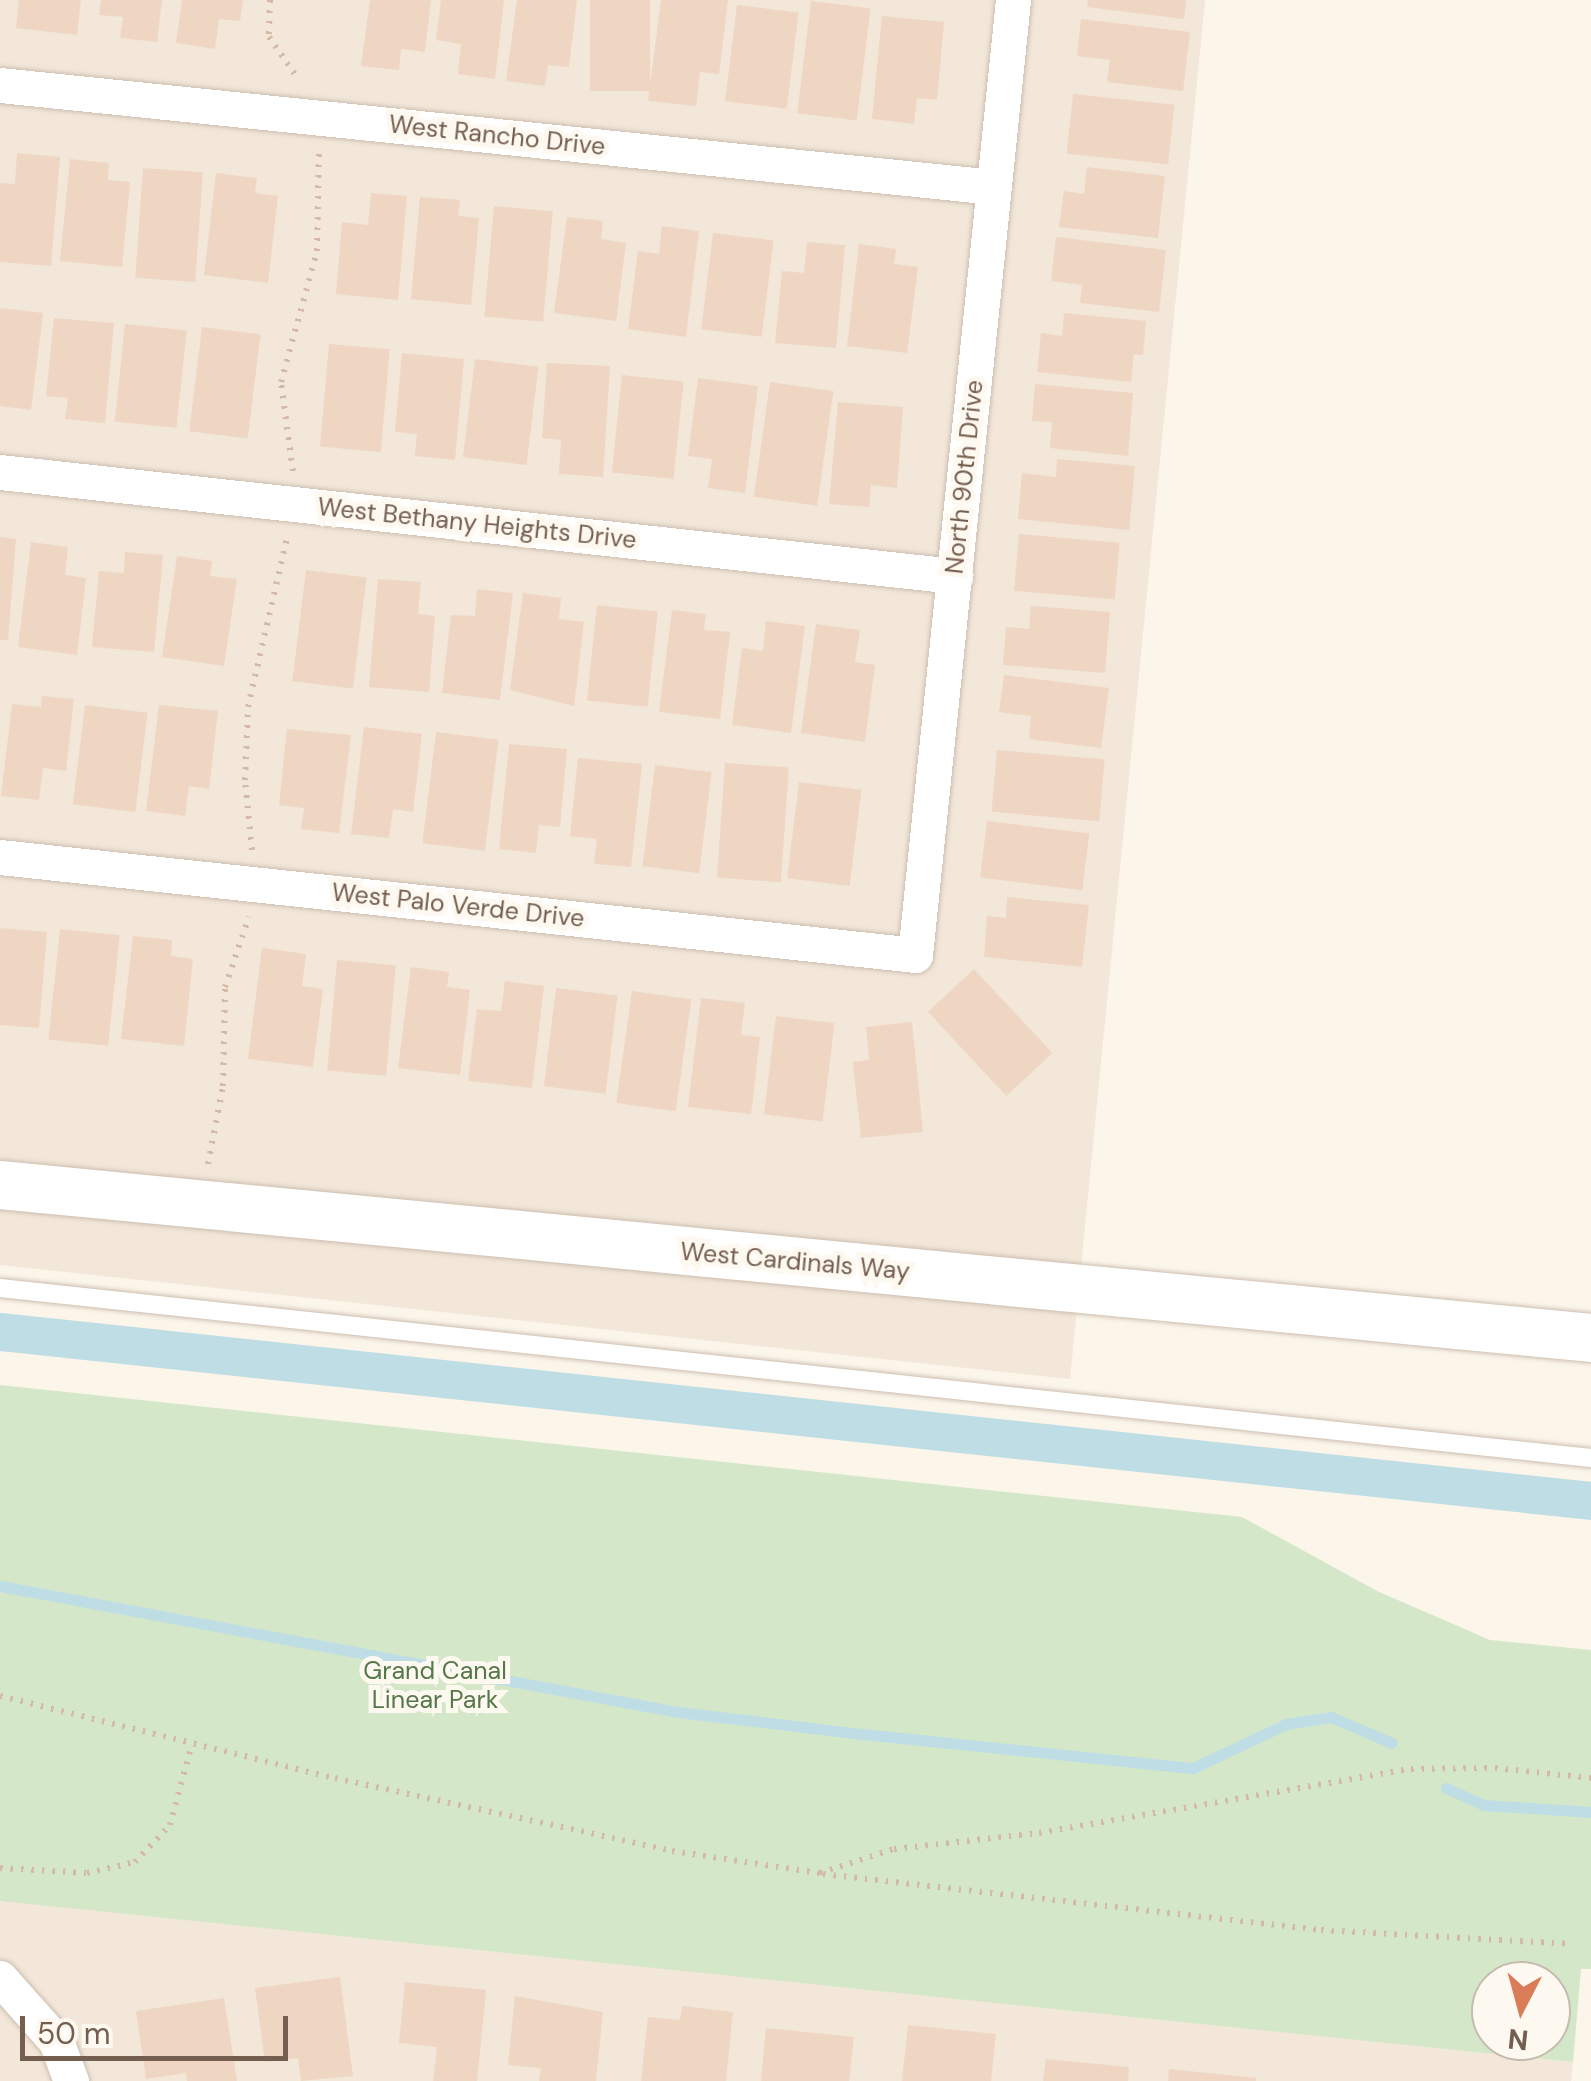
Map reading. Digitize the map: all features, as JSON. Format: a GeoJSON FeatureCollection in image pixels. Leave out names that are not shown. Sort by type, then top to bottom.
{"type":"FeatureCollection","features":[{"type":"Feature","properties":{"kind":"main road","name":"West Cardinals Way"},"geometry":{"type":"LineString","coordinates":[[0,1185],[1591,1338]]}},
{"type":"Feature","properties":{"kind":"street","name":"North 90th Drive"},"geometry":{"type":"LineString","coordinates":[[916,954],[1013,0]]}},
{"type":"Feature","properties":{"kind":"street","name":"West Rancho Drive"},"geometry":{"type":"LineString","coordinates":[[0,85],[994,187]]}},
{"type":"Feature","properties":{"kind":"street","name":"West Bethany Heights Drive"},"geometry":{"type":"LineString","coordinates":[[0,472],[955,576]]}},
{"type":"Feature","properties":{"kind":"street","name":"West Palo Verde Drive"},"geometry":{"type":"LineString","coordinates":[[0,857],[916,954]]}},
{"type":"Feature","properties":{"kind":"street"},"geometry":{"type":"LineString","coordinates":[[0,1978],[56,2041],[71,2081]]}},
{"type":"Feature","properties":{"kind":"lane"},"geometry":{"type":"LineString","coordinates":[[0,1288],[1591,1458]]}},
{"type":"Feature","properties":{"kind":"path"},"geometry":{"type":"LineString","coordinates":[[204,1205],[222,1086],[226,987],[250,914],[248,708],[282,577],[291,504],[282,382],[317,251],[320,152],[293,66],[269,37],[270,0]]}},
{"type":"Feature","properties":{"kind":"path"},"geometry":{"type":"LineString","coordinates":[[0,1696],[191,1746],[672,1851],[820,1874],[1321,1930],[1573,1944]]}},
{"type":"Feature","properties":{"kind":"path"},"geometry":{"type":"LineString","coordinates":[[0,1868],[88,1873],[134,1862],[170,1825],[191,1746]]}},
{"type":"Feature","properties":{"kind":"path"},"geometry":{"type":"LineString","coordinates":[[820,1874],[856,1856],[894,1849],[1039,1833],[1411,1768],[1495,1768],[1591,1778]]}},
{"type":"Feature","properties":{"kind":"shaded area"},"geometry":{"type":"Polygon","coordinates":[[[0,0],[1205,0],[1070,1379],[0,1265],[0,0]]]}},
{"type":"Feature","properties":{"kind":"shaded area"},"geometry":{"type":"Polygon","coordinates":[[[8,1898],[1471,2051],[1471,2061],[1573,2062],[1571,2081],[0,2081],[0,1902],[8,1898]]]}},
{"type":"Feature","properties":{"kind":"green space","name":"Grand Canal Linear Park"},"geometry":{"type":"Polygon","coordinates":[[[0,1385],[1242,1517],[1377,1591],[1490,1640],[1591,1650],[1591,1969],[1581,1969],[1573,2062],[1563,2061],[1571,2061],[1571,1961],[1471,1961],[1471,2052],[0,1901],[0,1385]]]}},
{"type":"Feature","properties":{"kind":"building"},"geometry":{"type":"Polygon","coordinates":[[[19,0],[81,0],[77,35],[16,28],[19,0]]]}},
{"type":"Feature","properties":{"kind":"building"},"geometry":{"type":"Polygon","coordinates":[[[101,0],[162,0],[157,42],[120,38],[123,17],[99,15],[101,0]]]}},
{"type":"Feature","properties":{"kind":"building"},"geometry":{"type":"Polygon","coordinates":[[[182,0],[243,0],[240,21],[219,19],[215,49],[176,43],[182,0]]]}},
{"type":"Feature","properties":{"kind":"building"},"geometry":{"type":"Polygon","coordinates":[[[370,0],[431,0],[425,52],[401,49],[399,70],[361,66],[370,0]]]}},
{"type":"Feature","properties":{"kind":"building"},"geometry":{"type":"Polygon","coordinates":[[[441,0],[504,0],[495,79],[458,74],[461,44],[436,40],[441,0]]]}},
{"type":"Feature","properties":{"kind":"building"},"geometry":{"type":"Polygon","coordinates":[[[517,0],[577,0],[569,67],[548,65],[545,86],[506,81],[517,0]]]}},
{"type":"Feature","properties":{"kind":"building"},"geometry":{"type":"Polygon","coordinates":[[[590,0],[650,0],[650,91],[590,91],[590,0]]]}},
{"type":"Feature","properties":{"kind":"building"},"geometry":{"type":"Polygon","coordinates":[[[661,0],[728,0],[719,74],[700,72],[696,106],[648,101],[661,0]]]}},
{"type":"Feature","properties":{"kind":"building"},"geometry":{"type":"Polygon","coordinates":[[[1088,0],[1186,0],[1184,19],[1087,7],[1088,0]]]}},
{"type":"Feature","properties":{"kind":"building"},"geometry":{"type":"Polygon","coordinates":[[[811,1],[871,8],[857,120],[797,113],[811,1]]]}},
{"type":"Feature","properties":{"kind":"building"},"geometry":{"type":"Polygon","coordinates":[[[737,5],[799,13],[787,109],[725,101],[737,5]]]}},
{"type":"Feature","properties":{"kind":"building"},"geometry":{"type":"Polygon","coordinates":[[[882,16],[944,22],[937,100],[917,98],[914,124],[872,119],[882,16]]]}},
{"type":"Feature","properties":{"kind":"building"},"geometry":{"type":"Polygon","coordinates":[[[1081,19],[1190,32],[1183,91],[1107,82],[1110,60],[1077,56],[1081,19]]]}},
{"type":"Feature","properties":{"kind":"building"},"geometry":{"type":"Polygon","coordinates":[[[1073,94],[1174,105],[1168,164],[1067,154],[1073,94]]]}},
{"type":"Feature","properties":{"kind":"building"},"geometry":{"type":"Polygon","coordinates":[[[17,153],[60,157],[51,266],[0,262],[0,183],[15,184],[17,153]]]}},
{"type":"Feature","properties":{"kind":"building"},"geometry":{"type":"Polygon","coordinates":[[[70,159],[109,163],[108,180],[130,182],[122,267],[60,261],[70,159]]]}},
{"type":"Feature","properties":{"kind":"building"},"geometry":{"type":"Polygon","coordinates":[[[1087,167],[1165,176],[1158,238],[1059,227],[1064,191],[1084,194],[1087,167]]]}},
{"type":"Feature","properties":{"kind":"building"},"geometry":{"type":"Polygon","coordinates":[[[143,168],[203,172],[195,282],[135,278],[143,168]]]}},
{"type":"Feature","properties":{"kind":"building"},"geometry":{"type":"Polygon","coordinates":[[[216,173],[257,178],[255,193],[278,196],[268,283],[204,275],[216,173]]]}},
{"type":"Feature","properties":{"kind":"building"},"geometry":{"type":"Polygon","coordinates":[[[371,193],[407,196],[398,300],[336,294],[342,222],[368,225],[371,193]]]}},
{"type":"Feature","properties":{"kind":"building"},"geometry":{"type":"Polygon","coordinates":[[[420,197],[460,200],[458,216],[479,218],[471,305],[411,299],[420,197]]]}},
{"type":"Feature","properties":{"kind":"building"},"geometry":{"type":"Polygon","coordinates":[[[494,206],[553,211],[543,322],[484,317],[494,206]]]}},
{"type":"Feature","properties":{"kind":"building"},"geometry":{"type":"Polygon","coordinates":[[[567,217],[603,221],[601,239],[626,243],[616,321],[554,313],[567,217]]]}},
{"type":"Feature","properties":{"kind":"building"},"geometry":{"type":"Polygon","coordinates":[[[662,226],[699,231],[686,337],[628,329],[638,251],[659,254],[662,226]]]}},
{"type":"Feature","properties":{"kind":"building"},"geometry":{"type":"Polygon","coordinates":[[[713,233],[774,240],[762,337],[701,329],[713,233]]]}},
{"type":"Feature","properties":{"kind":"building"},"geometry":{"type":"Polygon","coordinates":[[[1056,237],[1166,250],[1159,312],[1080,303],[1082,285],[1051,281],[1056,237]]]}},
{"type":"Feature","properties":{"kind":"building"},"geometry":{"type":"Polygon","coordinates":[[[807,242],[845,245],[836,348],[775,343],[782,271],[804,273],[807,242]]]}},
{"type":"Feature","properties":{"kind":"building"},"geometry":{"type":"Polygon","coordinates":[[[859,244],[896,249],[894,264],[918,267],[907,353],[847,346],[859,244]]]}},
{"type":"Feature","properties":{"kind":"building"},"geometry":{"type":"Polygon","coordinates":[[[0,308],[43,313],[31,410],[0,406],[0,308]]]}},
{"type":"Feature","properties":{"kind":"building"},"geometry":{"type":"Polygon","coordinates":[[[1064,313],[1146,321],[1143,355],[1134,354],[1131,382],[1037,372],[1041,333],[1062,336],[1064,313]]]}},
{"type":"Feature","properties":{"kind":"building"},"geometry":{"type":"Polygon","coordinates":[[[54,318],[114,323],[105,423],[65,419],[68,398],[46,396],[54,318]]]}},
{"type":"Feature","properties":{"kind":"building"},"geometry":{"type":"Polygon","coordinates":[[[125,324],[187,330],[176,428],[115,421],[125,324]]]}},
{"type":"Feature","properties":{"kind":"building"},"geometry":{"type":"Polygon","coordinates":[[[202,327],[261,334],[248,438],[189,431],[202,327]]]}},
{"type":"Feature","properties":{"kind":"building"},"geometry":{"type":"Polygon","coordinates":[[[329,344],[390,349],[381,452],[320,447],[329,344]]]}},
{"type":"Feature","properties":{"kind":"building"},"geometry":{"type":"Polygon","coordinates":[[[402,353],[464,359],[455,460],[415,456],[417,434],[395,432],[402,353]]]}},
{"type":"Feature","properties":{"kind":"building"},"geometry":{"type":"Polygon","coordinates":[[[475,359],[539,367],[526,465],[463,457],[475,359]]]}},
{"type":"Feature","properties":{"kind":"building"},"geometry":{"type":"Polygon","coordinates":[[[547,363],[610,366],[603,477],[559,474],[561,440],[542,438],[547,363]]]}},
{"type":"Feature","properties":{"kind":"building"},"geometry":{"type":"Polygon","coordinates":[[[622,375],[684,381],[673,479],[612,472],[622,375]]]}},
{"type":"Feature","properties":{"kind":"building"},"geometry":{"type":"Polygon","coordinates":[[[698,378],[758,386],[745,493],[708,488],[712,459],[688,456],[698,378]]]}},
{"type":"Feature","properties":{"kind":"building"},"geometry":{"type":"Polygon","coordinates":[[[770,382],[833,391],[817,506],[754,497],[770,382]]]}},
{"type":"Feature","properties":{"kind":"building"},"geometry":{"type":"Polygon","coordinates":[[[1035,384],[1133,393],[1128,456],[1050,448],[1052,422],[1032,421],[1035,384]]]}},
{"type":"Feature","properties":{"kind":"building"},"geometry":{"type":"Polygon","coordinates":[[[838,402],[903,407],[897,488],[871,485],[869,507],[829,504],[838,402]]]}},
{"type":"Feature","properties":{"kind":"building"},"geometry":{"type":"Polygon","coordinates":[[[1057,459],[1135,466],[1129,530],[1018,519],[1022,473],[1056,477],[1057,459]]]}},
{"type":"Feature","properties":{"kind":"building"},"geometry":{"type":"Polygon","coordinates":[[[1019,534],[1120,543],[1115,600],[1014,591],[1019,534]]]}},
{"type":"Feature","properties":{"kind":"building"},"geometry":{"type":"Polygon","coordinates":[[[0,537],[16,539],[8,640],[0,640],[0,537]]]}},
{"type":"Feature","properties":{"kind":"building"},"geometry":{"type":"Polygon","coordinates":[[[31,542],[68,547],[65,575],[86,578],[77,655],[18,647],[31,542]]]}},
{"type":"Feature","properties":{"kind":"building"},"geometry":{"type":"Polygon","coordinates":[[[125,552],[163,555],[154,652],[92,647],[99,571],[124,573],[125,552]]]}},
{"type":"Feature","properties":{"kind":"building"},"geometry":{"type":"Polygon","coordinates":[[[177,556],[212,561],[210,576],[237,579],[224,666],[162,657],[177,556]]]}},
{"type":"Feature","properties":{"kind":"building"},"geometry":{"type":"Polygon","coordinates":[[[306,570],[367,577],[353,689],[292,681],[306,570]]]}},
{"type":"Feature","properties":{"kind":"building"},"geometry":{"type":"Polygon","coordinates":[[[378,579],[421,582],[418,614],[435,616],[429,692],[369,687],[378,579]]]}},
{"type":"Feature","properties":{"kind":"building"},"geometry":{"type":"Polygon","coordinates":[[[477,589],[513,593],[500,700],[442,693],[451,615],[475,616],[477,589]]]}},
{"type":"Feature","properties":{"kind":"building"},"geometry":{"type":"Polygon","coordinates":[[[523,593],[561,598],[559,619],[584,622],[574,706],[510,690],[523,593]]]}},
{"type":"Feature","properties":{"kind":"building"},"geometry":{"type":"Polygon","coordinates":[[[597,605],[658,611],[648,707],[587,700],[597,605]]]}},
{"type":"Feature","properties":{"kind":"building"},"geometry":{"type":"Polygon","coordinates":[[[1031,606],[1110,612],[1105,673],[1003,665],[1006,627],[1029,629],[1031,606]]]}},
{"type":"Feature","properties":{"kind":"building"},"geometry":{"type":"Polygon","coordinates":[[[672,610],[706,614],[704,630],[730,632],[720,719],[659,712],[672,610]]]}},
{"type":"Feature","properties":{"kind":"building"},"geometry":{"type":"Polygon","coordinates":[[[766,621],[805,626],[791,733],[732,725],[742,648],[763,651],[766,621]]]}},
{"type":"Feature","properties":{"kind":"building"},"geometry":{"type":"Polygon","coordinates":[[[816,624],[860,630],[855,662],[875,665],[865,742],[801,733],[816,624]]]}},
{"type":"Feature","properties":{"kind":"building"},"geometry":{"type":"Polygon","coordinates":[[[1004,675],[1109,688],[1101,748],[1029,739],[1031,716],[999,712],[1004,675]]]}},
{"type":"Feature","properties":{"kind":"building"},"geometry":{"type":"Polygon","coordinates":[[[42,696],[74,699],[66,771],[43,768],[39,800],[1,796],[12,704],[41,707],[42,696]]]}},
{"type":"Feature","properties":{"kind":"building"},"geometry":{"type":"Polygon","coordinates":[[[85,705],[148,713],[135,812],[73,804],[85,705]]]}},
{"type":"Feature","properties":{"kind":"building"},"geometry":{"type":"Polygon","coordinates":[[[159,705],[218,711],[209,789],[189,786],[185,816],[146,811],[159,705]]]}},
{"type":"Feature","properties":{"kind":"building"},"geometry":{"type":"Polygon","coordinates":[[[364,727],[422,734],[413,812],[393,809],[389,838],[351,834],[364,727]]]}},
{"type":"Feature","properties":{"kind":"building"},"geometry":{"type":"Polygon","coordinates":[[[287,729],[351,735],[339,833],[301,829],[304,808],[279,805],[287,729]]]}},
{"type":"Feature","properties":{"kind":"building"},"geometry":{"type":"Polygon","coordinates":[[[436,732],[499,740],[485,851],[422,843],[436,732]]]}},
{"type":"Feature","properties":{"kind":"building"},"geometry":{"type":"Polygon","coordinates":[[[509,744],[567,749],[560,827],[539,825],[536,853],[499,849],[509,744]]]}},
{"type":"Feature","properties":{"kind":"building"},"geometry":{"type":"Polygon","coordinates":[[[997,750],[1105,759],[1099,821],[992,812],[997,750]]]}},
{"type":"Feature","properties":{"kind":"building"},"geometry":{"type":"Polygon","coordinates":[[[578,758],[642,764],[631,867],[594,864],[597,839],[570,836],[578,758]]]}},
{"type":"Feature","properties":{"kind":"building"},"geometry":{"type":"Polygon","coordinates":[[[725,763],[789,767],[781,882],[717,878],[725,763]]]}},
{"type":"Feature","properties":{"kind":"building"},"geometry":{"type":"Polygon","coordinates":[[[655,765],[712,772],[699,873],[643,866],[655,765]]]}},
{"type":"Feature","properties":{"kind":"building"},"geometry":{"type":"Polygon","coordinates":[[[799,782],[862,790],[850,886],[787,878],[799,782]]]}},
{"type":"Feature","properties":{"kind":"building"},"geometry":{"type":"Polygon","coordinates":[[[987,821],[1089,834],[1082,890],[980,878],[987,821]]]}},
{"type":"Feature","properties":{"kind":"building"},"geometry":{"type":"Polygon","coordinates":[[[1007,897],[1089,905],[1082,967],[984,957],[987,916],[1006,918],[1007,897]]]}},
{"type":"Feature","properties":{"kind":"building"},"geometry":{"type":"Polygon","coordinates":[[[0,928],[47,932],[39,1028],[0,1025],[0,928]]]}},
{"type":"Feature","properties":{"kind":"building"},"geometry":{"type":"Polygon","coordinates":[[[60,929],[120,935],[108,1046],[48,1039],[60,929]]]}},
{"type":"Feature","properties":{"kind":"building"},"geometry":{"type":"Polygon","coordinates":[[[133,936],[172,940],[171,956],[193,959],[184,1046],[121,1039],[133,936]]]}},
{"type":"Feature","properties":{"kind":"building"},"geometry":{"type":"Polygon","coordinates":[[[262,948],[306,954],[302,986],[323,989],[313,1067],[248,1059],[262,948]]]}},
{"type":"Feature","properties":{"kind":"building"},"geometry":{"type":"Polygon","coordinates":[[[337,960],[396,965],[386,1076],[327,1071],[337,960]]]}},
{"type":"Feature","properties":{"kind":"building"},"geometry":{"type":"Polygon","coordinates":[[[411,967],[449,972],[447,987],[470,990],[460,1075],[398,1068],[411,967]]]}},
{"type":"Feature","properties":{"kind":"building"},"geometry":{"type":"Polygon","coordinates":[[[974,969],[1052,1053],[1006,1096],[928,1012],[974,969]]]}},
{"type":"Feature","properties":{"kind":"building"},"geometry":{"type":"Polygon","coordinates":[[[505,981],[544,986],[532,1088],[468,1081],[477,1009],[501,1011],[505,981]]]}},
{"type":"Feature","properties":{"kind":"building"},"geometry":{"type":"Polygon","coordinates":[[[556,988],[618,996],[605,1094],[544,1086],[556,988]]]}},
{"type":"Feature","properties":{"kind":"building"},"geometry":{"type":"Polygon","coordinates":[[[632,991],[691,999],[676,1111],[616,1103],[632,991]]]}},
{"type":"Feature","properties":{"kind":"building"},"geometry":{"type":"Polygon","coordinates":[[[701,998],[745,1003],[741,1035],[760,1037],[751,1114],[688,1107],[701,998]]]}},
{"type":"Feature","properties":{"kind":"building"},"geometry":{"type":"Polygon","coordinates":[[[776,1016],[835,1023],[822,1121],[764,1114],[776,1016]]]}},
{"type":"Feature","properties":{"kind":"building"},"geometry":{"type":"Polygon","coordinates":[[[912,1022],[923,1132],[861,1138],[853,1062],[869,1060],[866,1027],[912,1022]]]}},
{"type":"Feature","properties":{"kind":"building"},"geometry":{"type":"Polygon","coordinates":[[[340,1977],[353,2076],[301,2081],[298,2058],[265,2062],[255,1988],[340,1977]]]}},
{"type":"Feature","properties":{"kind":"building"},"geometry":{"type":"Polygon","coordinates":[[[405,1982],[486,1990],[477,2081],[433,2081],[437,2047],[399,2043],[405,1982]]]}},
{"type":"Feature","properties":{"kind":"building"},"geometry":{"type":"Polygon","coordinates":[[[515,1996],[603,2012],[596,2081],[539,2081],[541,2068],[508,2065],[515,1996]]]}},
{"type":"Feature","properties":{"kind":"building"},"geometry":{"type":"Polygon","coordinates":[[[224,1998],[237,2081],[187,2081],[186,2073],[146,2079],[136,2011],[224,1998]]]}},
{"type":"Feature","properties":{"kind":"building"},"geometry":{"type":"Polygon","coordinates":[[[682,2006],[733,2012],[726,2081],[641,2081],[648,2017],[680,2020],[682,2006]]]}},
{"type":"Feature","properties":{"kind":"building"},"geometry":{"type":"Polygon","coordinates":[[[908,2025],[996,2034],[991,2081],[902,2081],[908,2025]]]}},
{"type":"Feature","properties":{"kind":"building"},"geometry":{"type":"Polygon","coordinates":[[[766,2028],[854,2037],[849,2081],[761,2081],[766,2028]]]}},
{"type":"Feature","properties":{"kind":"building"},"geometry":{"type":"Polygon","coordinates":[[[1046,2059],[1129,2067],[1128,2081],[1043,2081],[1046,2059]]]}},
{"type":"Feature","properties":{"kind":"building"},"geometry":{"type":"Polygon","coordinates":[[[1169,2069],[1256,2078],[1256,2081],[1168,2081],[1169,2069]]]}},
{"type":"Feature","properties":{"kind":"waterway"},"geometry":{"type":"LineString","coordinates":[[0,1332],[1591,1501]]}},
{"type":"Feature","properties":{"kind":"waterway"},"geometry":{"type":"LineString","coordinates":[[0,1586],[678,1712],[853,1733],[1193,1768],[1286,1724],[1331,1717],[1392,1743]]}},
{"type":"Feature","properties":{"kind":"waterway"},"geometry":{"type":"LineString","coordinates":[[1446,1788],[1484,1805],[1591,1812]]}}]}
